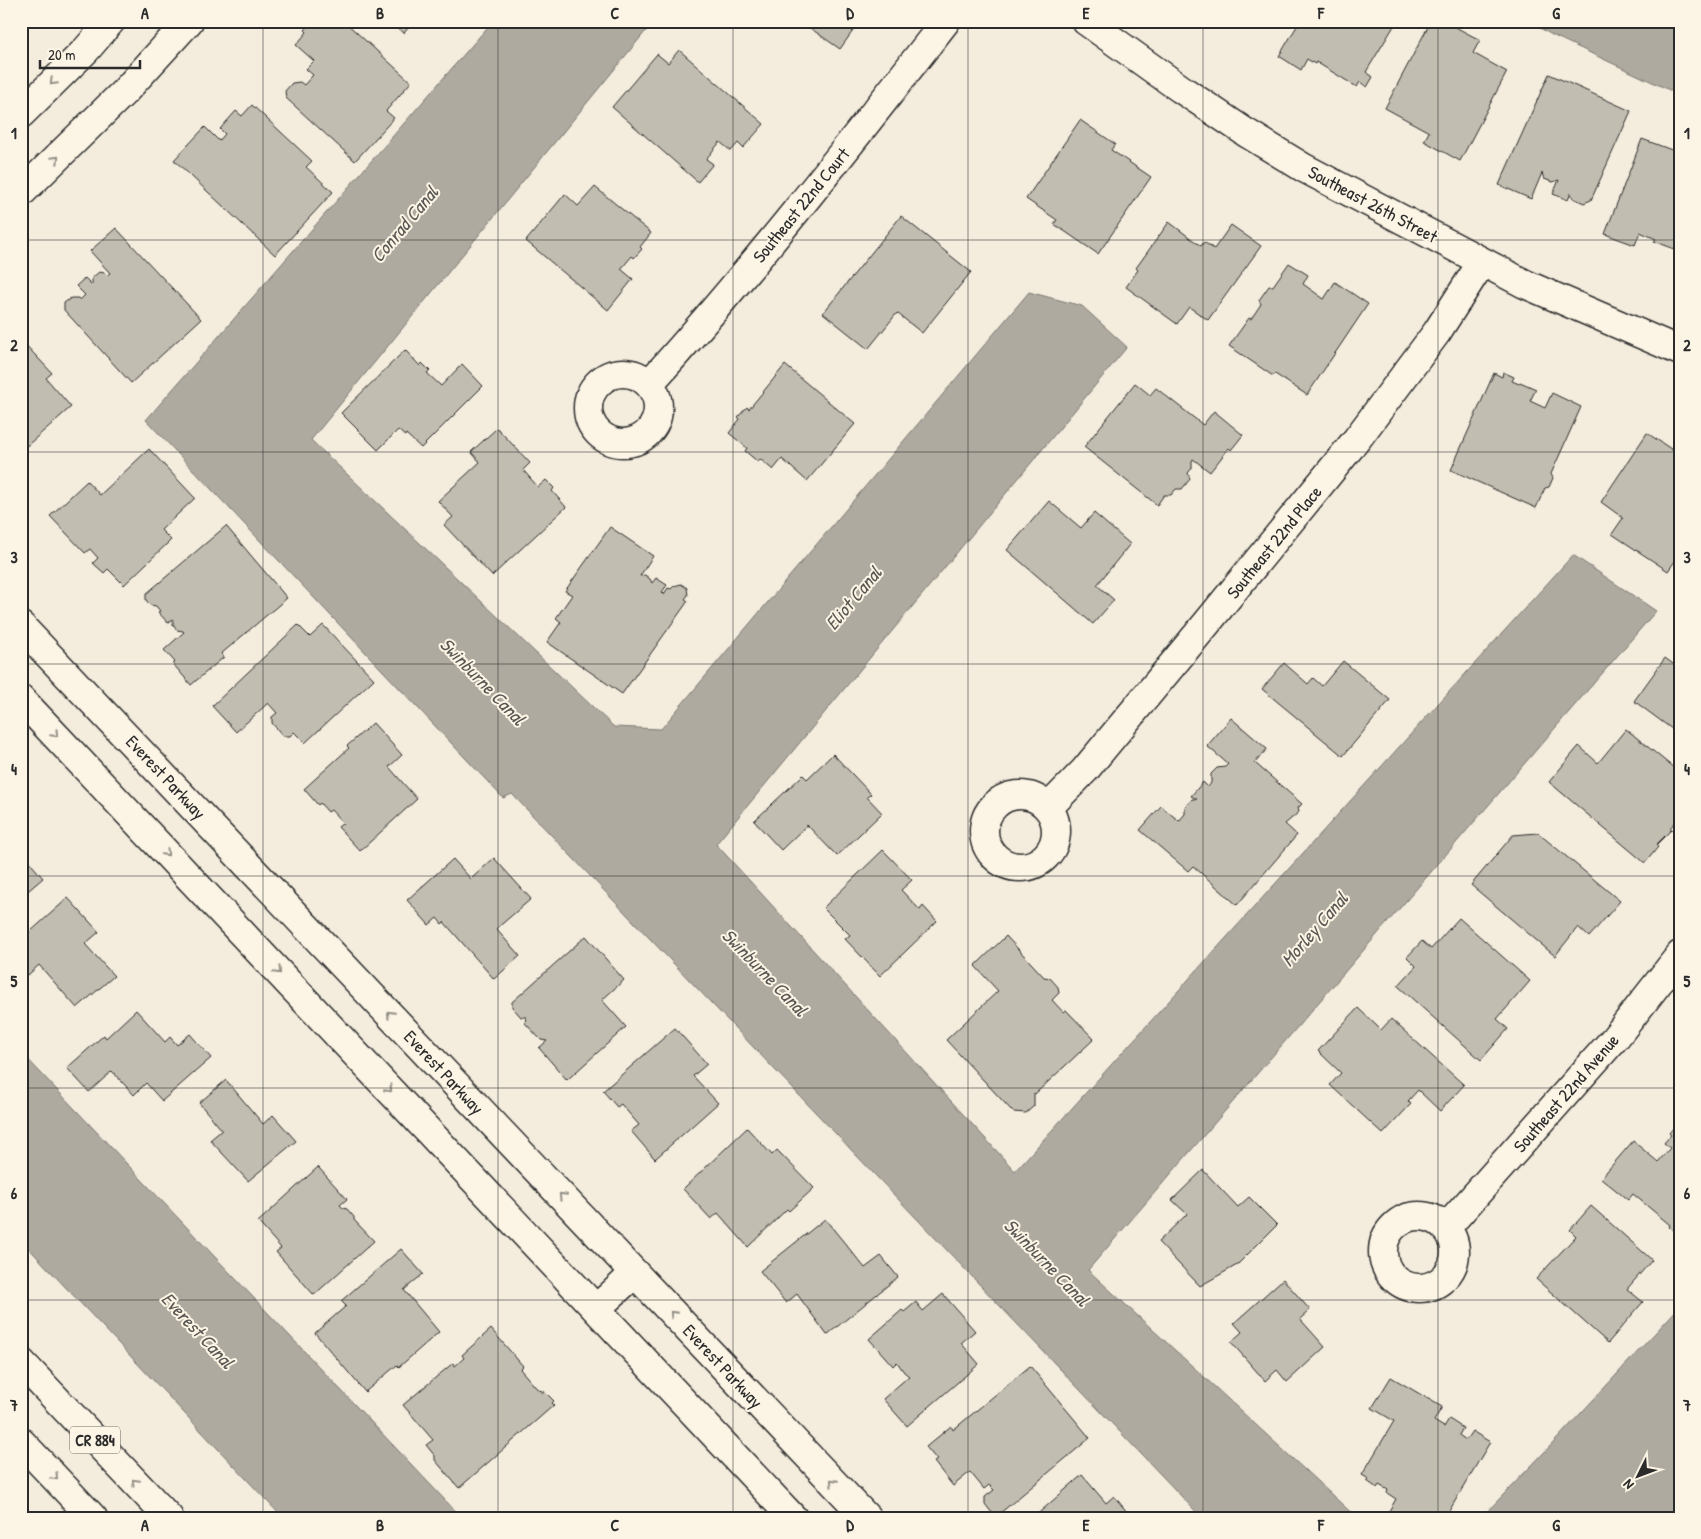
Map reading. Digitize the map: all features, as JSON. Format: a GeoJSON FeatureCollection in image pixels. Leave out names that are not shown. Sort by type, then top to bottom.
{"type":"FeatureCollection","features":[{"type":"Feature","properties":{"kind":"main road"},"geometry":{"type":"LineString","coordinates":[[21,114],[86,50],[111,21]]}},
{"type":"Feature","properties":{"kind":"main road"},"geometry":{"type":"LineString","coordinates":[[21,193],[126,90],[189,21]]}},
{"type":"Feature","properties":{"kind":"main road","name":"Southeast 22nd Court"},"geometry":{"type":"LineString","coordinates":[[649,384],[688,341],[821,181],[946,21]]}},
{"type":"Feature","properties":{"kind":"main road","name":"Southeast 26th Street"},"geometry":{"type":"LineString","coordinates":[[1086,21],[1181,90],[1304,168],[1525,284],[1680,351]]}},
{"type":"Feature","properties":{"kind":"main road","name":"Southeast 22nd Place"},"geometry":{"type":"LineString","coordinates":[[1048,808],[1085,770],[1208,624],[1357,439],[1437,332],[1482,262]]}},
{"type":"Feature","properties":{"kind":"main road","name":"Everest Parkway"},"geometry":{"type":"LineString","coordinates":[[21,626],[867,1518]]}},
{"type":"Feature","properties":{"kind":"main road"},"geometry":{"type":"LineString","coordinates":[[21,699],[793,1518]]}},
{"type":"Feature","properties":{"kind":"main road","name":"Southeast 22nd Avenue"},"geometry":{"type":"LineString","coordinates":[[1447,1227],[1615,1038],[1680,955]]}},
{"type":"Feature","properties":{"kind":"main road"},"geometry":{"type":"LineString","coordinates":[[597,1308],[635,1273]]}},
{"type":"Feature","properties":{"kind":"main road","name":"CR 884"},"geometry":{"type":"LineString","coordinates":[[21,1362],[169,1518]]}},
{"type":"Feature","properties":{"kind":"main road"},"geometry":{"type":"LineString","coordinates":[[21,1442],[93,1518]]}},
{"type":"Feature","properties":{"kind":"water"},"geometry":{"type":"Polygon","coordinates":[[[493,21],[654,21],[311,440],[614,727],[661,729],[1029,292],[1082,306],[1127,347],[716,844],[1015,1171],[1573,555],[1656,611],[1088,1270],[1357,1518],[1202,1518],[512,794],[503,798],[146,420],[493,21]]]}},
{"type":"Feature","properties":{"kind":"water"},"geometry":{"type":"Polygon","coordinates":[[[1528,21],[1680,21],[1680,95],[1552,35],[1528,21]]]}},
{"type":"Feature","properties":{"kind":"water","name":"Everest Canal"},"geometry":{"type":"Polygon","coordinates":[[[21,1052],[462,1518],[283,1518],[21,1240],[21,1052]]]}},
{"type":"Feature","properties":{"kind":"water"},"geometry":{"type":"Polygon","coordinates":[[[1680,1306],[1680,1518],[1481,1518],[1557,1439],[1680,1306]]]}},
{"type":"Feature","properties":{"kind":"building"},"geometry":{"type":"Polygon","coordinates":[[[313,21],[344,21],[411,82],[386,111],[394,118],[355,161],[286,98],[285,91],[292,83],[300,82],[304,85],[313,75],[306,69],[314,61],[296,45],[313,21]]]}},
{"type":"Feature","properties":{"kind":"building"},"geometry":{"type":"Polygon","coordinates":[[[390,21],[414,21],[404,33],[390,21]]]}},
{"type":"Feature","properties":{"kind":"building"},"geometry":{"type":"Polygon","coordinates":[[[800,21],[860,21],[840,49],[800,21]]]}},
{"type":"Feature","properties":{"kind":"building"},"geometry":{"type":"Polygon","coordinates":[[[1300,21],[1397,21],[1366,72],[1373,77],[1367,87],[1360,82],[1357,87],[1316,62],[1315,64],[1307,59],[1301,70],[1279,56],[1300,21]]]}},
{"type":"Feature","properties":{"kind":"building"},"geometry":{"type":"Polygon","coordinates":[[[1431,21],[1444,21],[1480,40],[1473,53],[1507,72],[1460,161],[1424,141],[1429,132],[1385,108],[1431,21]]]}},
{"type":"Feature","properties":{"kind":"building"},"geometry":{"type":"Polygon","coordinates":[[[679,50],[764,124],[743,148],[738,143],[731,151],[720,142],[706,159],[713,164],[698,182],[612,107],[657,54],[668,63],[679,50]]]}},
{"type":"Feature","properties":{"kind":"building"},"geometry":{"type":"Polygon","coordinates":[[[1549,74],[1631,111],[1591,200],[1584,203],[1573,198],[1571,193],[1568,200],[1553,194],[1559,180],[1553,182],[1544,179],[1542,173],[1531,199],[1499,185],[1549,74]]]}},
{"type":"Feature","properties":{"kind":"building"},"geometry":{"type":"Polygon","coordinates":[[[252,105],[312,161],[306,167],[333,192],[275,255],[174,160],[205,127],[219,141],[225,134],[220,129],[236,111],[242,116],[252,105]]]}},
{"type":"Feature","properties":{"kind":"building"},"geometry":{"type":"Polygon","coordinates":[[[1080,120],[1115,144],[1111,150],[1151,177],[1098,254],[1054,224],[1057,220],[1026,199],[1080,120]]]}},
{"type":"Feature","properties":{"kind":"building"},"geometry":{"type":"Polygon","coordinates":[[[1642,139],[1680,153],[1680,248],[1678,247],[1677,250],[1654,241],[1656,239],[1640,232],[1635,245],[1605,234],[1642,139]]]}},
{"type":"Feature","properties":{"kind":"building"},"geometry":{"type":"Polygon","coordinates":[[[595,187],[651,233],[640,247],[642,249],[634,258],[632,256],[621,269],[633,279],[608,310],[526,241],[565,194],[578,206],[595,187]]]}},
{"type":"Feature","properties":{"kind":"building"},"geometry":{"type":"Polygon","coordinates":[[[901,216],[971,272],[922,333],[897,313],[868,349],[823,313],[901,216]]]}},
{"type":"Feature","properties":{"kind":"building"},"geometry":{"type":"Polygon","coordinates":[[[1169,222],[1201,246],[1204,242],[1214,249],[1231,225],[1261,246],[1208,320],[1189,307],[1177,324],[1126,287],[1138,270],[1136,268],[1169,222]]]}},
{"type":"Feature","properties":{"kind":"building"},"geometry":{"type":"Polygon","coordinates":[[[116,228],[201,319],[131,383],[64,310],[64,303],[71,298],[78,298],[80,300],[85,295],[76,286],[85,278],[92,285],[92,278],[99,272],[107,275],[110,273],[90,251],[116,228]]]}},
{"type":"Feature","properties":{"kind":"building"},"geometry":{"type":"Polygon","coordinates":[[[1289,263],[1308,275],[1303,284],[1324,299],[1335,282],[1368,304],[1307,395],[1275,374],[1273,376],[1229,346],[1261,304],[1259,300],[1269,286],[1273,286],[1289,263]]]}},
{"type":"Feature","properties":{"kind":"building"},"geometry":{"type":"Polygon","coordinates":[[[21,340],[52,373],[46,378],[71,407],[21,451],[21,340]]]}},
{"type":"Feature","properties":{"kind":"building"},"geometry":{"type":"Polygon","coordinates":[[[405,350],[420,366],[422,363],[430,371],[427,373],[441,386],[462,364],[483,386],[421,448],[406,434],[405,436],[398,430],[378,450],[341,413],[405,350]]]}},
{"type":"Feature","properties":{"kind":"building"},"geometry":{"type":"Polygon","coordinates":[[[785,365],[855,424],[807,481],[782,459],[773,470],[760,459],[758,462],[745,451],[747,448],[729,433],[740,419],[738,417],[747,407],[749,409],[785,365]]]}},
{"type":"Feature","properties":{"kind":"building"},"geometry":{"type":"Polygon","coordinates":[[[1503,372],[1514,377],[1512,381],[1519,384],[1520,382],[1536,389],[1530,401],[1545,408],[1552,393],[1581,407],[1551,474],[1553,478],[1549,487],[1545,488],[1536,508],[1451,470],[1494,373],[1502,377],[1503,372]]]}},
{"type":"Feature","properties":{"kind":"building"},"geometry":{"type":"Polygon","coordinates":[[[1135,383],[1150,395],[1156,388],[1203,425],[1214,411],[1243,435],[1231,450],[1229,448],[1210,472],[1193,459],[1192,468],[1188,473],[1190,479],[1182,489],[1176,489],[1171,495],[1164,495],[1157,505],[1084,447],[1135,383]]]}},
{"type":"Feature","properties":{"kind":"building"},"geometry":{"type":"Polygon","coordinates":[[[497,428],[530,463],[523,470],[538,487],[546,480],[554,488],[552,491],[566,507],[492,576],[444,525],[453,517],[438,501],[480,462],[471,452],[497,428]]]}},
{"type":"Feature","properties":{"kind":"building"},"geometry":{"type":"Polygon","coordinates":[[[1647,433],[1680,455],[1680,461],[1677,466],[1680,468],[1680,554],[1668,571],[1612,534],[1623,518],[1601,502],[1647,433]]]}},
{"type":"Feature","properties":{"kind":"building"},"geometry":{"type":"Polygon","coordinates":[[[149,449],[195,498],[161,530],[171,540],[124,585],[108,569],[104,573],[93,563],[98,558],[90,549],[85,553],[50,516],[87,481],[100,495],[149,449]]]}},
{"type":"Feature","properties":{"kind":"building"},"geometry":{"type":"Polygon","coordinates":[[[1049,501],[1081,528],[1094,513],[1130,544],[1097,585],[1114,600],[1093,624],[1007,550],[1049,501]]]}},
{"type":"Feature","properties":{"kind":"building"},"geometry":{"type":"Polygon","coordinates":[[[226,526],[287,598],[221,654],[224,657],[191,685],[164,650],[184,632],[177,630],[173,625],[173,619],[168,623],[158,612],[160,611],[156,606],[150,605],[146,600],[146,594],[226,526]]]}},
{"type":"Feature","properties":{"kind":"building"},"geometry":{"type":"Polygon","coordinates":[[[610,527],[653,556],[640,576],[645,575],[652,583],[656,578],[667,585],[662,592],[664,594],[668,588],[671,589],[681,584],[687,588],[688,595],[685,599],[688,601],[622,694],[547,642],[561,622],[556,618],[572,595],[565,591],[610,527]]]}},
{"type":"Feature","properties":{"kind":"building"},"geometry":{"type":"Polygon","coordinates":[[[298,625],[310,637],[323,625],[374,679],[305,743],[294,732],[290,736],[283,736],[272,723],[272,717],[277,713],[268,703],[236,732],[212,706],[298,625]]]}},
{"type":"Feature","properties":{"kind":"building"},"geometry":{"type":"Polygon","coordinates":[[[1665,658],[1680,669],[1680,735],[1634,701],[1665,658]]]}},
{"type":"Feature","properties":{"kind":"building"},"geometry":{"type":"Polygon","coordinates":[[[1343,661],[1390,700],[1343,756],[1262,689],[1284,663],[1308,684],[1313,678],[1322,686],[1343,661]]]}},
{"type":"Feature","properties":{"kind":"building"},"geometry":{"type":"Polygon","coordinates":[[[1231,718],[1267,749],[1255,763],[1302,804],[1298,808],[1299,812],[1285,824],[1297,835],[1237,905],[1193,866],[1188,871],[1140,830],[1161,806],[1179,821],[1185,814],[1185,807],[1192,799],[1197,799],[1191,796],[1203,782],[1208,787],[1211,783],[1211,774],[1217,768],[1225,767],[1228,764],[1207,746],[1231,718]]]}},
{"type":"Feature","properties":{"kind":"building"},"geometry":{"type":"Polygon","coordinates":[[[373,723],[402,755],[389,767],[417,799],[360,851],[338,827],[343,823],[331,810],[328,812],[320,803],[318,805],[304,789],[373,723]]]}},
{"type":"Feature","properties":{"kind":"building"},"geometry":{"type":"Polygon","coordinates":[[[1626,729],[1680,773],[1680,817],[1670,828],[1672,829],[1656,845],[1658,847],[1645,863],[1549,782],[1579,746],[1598,763],[1626,729]]]}},
{"type":"Feature","properties":{"kind":"building"},"geometry":{"type":"Polygon","coordinates":[[[833,754],[871,794],[867,797],[882,813],[837,856],[807,825],[781,850],[754,821],[803,775],[807,779],[833,754]]]}},
{"type":"Feature","properties":{"kind":"building"},"geometry":{"type":"Polygon","coordinates":[[[1538,833],[1620,901],[1589,937],[1578,927],[1555,956],[1471,885],[1513,835],[1538,833]]]}},
{"type":"Feature","properties":{"kind":"building"},"geometry":{"type":"Polygon","coordinates":[[[883,850],[912,880],[901,890],[920,910],[923,906],[937,921],[880,976],[845,939],[850,935],[823,908],[883,850]]]}},
{"type":"Feature","properties":{"kind":"building"},"geometry":{"type":"Polygon","coordinates":[[[21,852],[43,878],[21,897],[21,852]]]}},
{"type":"Feature","properties":{"kind":"building"},"geometry":{"type":"Polygon","coordinates":[[[494,858],[531,899],[496,929],[520,956],[494,979],[444,922],[442,924],[437,918],[429,925],[407,900],[453,859],[471,879],[494,858]]]}},
{"type":"Feature","properties":{"kind":"building"},"geometry":{"type":"Polygon","coordinates":[[[68,898],[99,932],[85,944],[114,976],[77,1008],[39,965],[28,975],[21,968],[21,940],[68,898]]]}},
{"type":"Feature","properties":{"kind":"building"},"geometry":{"type":"Polygon","coordinates":[[[1459,918],[1530,981],[1497,1019],[1508,1029],[1481,1060],[1398,986],[1416,966],[1407,957],[1422,941],[1431,949],[1459,918]]]}},
{"type":"Feature","properties":{"kind":"building"},"geometry":{"type":"Polygon","coordinates":[[[586,936],[624,980],[602,1000],[626,1027],[567,1080],[539,1048],[547,1041],[541,1040],[525,1023],[526,1017],[521,1017],[512,1007],[512,1002],[586,936]]]}},
{"type":"Feature","properties":{"kind":"building"},"geometry":{"type":"Polygon","coordinates":[[[1006,936],[1044,977],[1050,978],[1058,987],[1059,993],[1052,1000],[1063,1012],[1066,1010],[1094,1039],[1034,1093],[1034,1106],[1026,1113],[1013,1112],[946,1040],[998,991],[975,966],[1006,936]]]}},
{"type":"Feature","properties":{"kind":"building"},"geometry":{"type":"Polygon","coordinates":[[[1358,1008],[1381,1030],[1391,1019],[1464,1085],[1440,1111],[1418,1090],[1408,1101],[1411,1104],[1383,1134],[1330,1085],[1341,1073],[1318,1051],[1358,1008]]]}},
{"type":"Feature","properties":{"kind":"building"},"geometry":{"type":"Polygon","coordinates":[[[136,1010],[165,1042],[170,1037],[177,1045],[190,1034],[211,1058],[162,1101],[146,1083],[134,1095],[112,1071],[89,1092],[67,1068],[104,1035],[106,1038],[136,1010]]]}},
{"type":"Feature","properties":{"kind":"building"},"geometry":{"type":"Polygon","coordinates":[[[675,1028],[707,1064],[693,1076],[718,1103],[655,1159],[631,1131],[639,1125],[621,1104],[617,1107],[603,1091],[675,1028]]]}},
{"type":"Feature","properties":{"kind":"building"},"geometry":{"type":"Polygon","coordinates":[[[226,1080],[263,1124],[273,1115],[296,1141],[248,1181],[210,1140],[222,1130],[199,1103],[226,1080]]]}},
{"type":"Feature","properties":{"kind":"building"},"geometry":{"type":"Polygon","coordinates":[[[1680,1120],[1680,1237],[1669,1227],[1670,1225],[1633,1194],[1628,1200],[1601,1178],[1633,1141],[1658,1162],[1670,1148],[1664,1143],[1671,1135],[1669,1133],[1680,1120]]]}},
{"type":"Feature","properties":{"kind":"building"},"geometry":{"type":"Polygon","coordinates":[[[747,1128],[772,1155],[777,1150],[814,1188],[789,1211],[787,1209],[748,1247],[718,1213],[711,1219],[683,1189],[747,1128]]]}},
{"type":"Feature","properties":{"kind":"building"},"geometry":{"type":"Polygon","coordinates":[[[318,1167],[347,1199],[340,1205],[347,1209],[354,1217],[354,1220],[374,1241],[314,1295],[276,1252],[281,1248],[258,1222],[318,1167]]]}},
{"type":"Feature","properties":{"kind":"building"},"geometry":{"type":"Polygon","coordinates":[[[1203,1170],[1238,1207],[1249,1197],[1277,1225],[1237,1265],[1200,1286],[1158,1242],[1187,1214],[1172,1200],[1203,1170]]]}},
{"type":"Feature","properties":{"kind":"building"},"geometry":{"type":"Polygon","coordinates":[[[1591,1206],[1652,1260],[1627,1289],[1643,1302],[1608,1343],[1536,1279],[1576,1236],[1570,1230],[1591,1206]]]}},
{"type":"Feature","properties":{"kind":"building"},"geometry":{"type":"Polygon","coordinates":[[[825,1219],[865,1268],[881,1256],[898,1277],[827,1335],[797,1294],[786,1303],[760,1271],[825,1219]]]}},
{"type":"Feature","properties":{"kind":"building"},"geometry":{"type":"Polygon","coordinates":[[[401,1249],[423,1274],[404,1290],[439,1332],[399,1367],[397,1365],[365,1392],[315,1333],[346,1306],[341,1301],[401,1249]]]}},
{"type":"Feature","properties":{"kind":"building"},"geometry":{"type":"Polygon","coordinates":[[[1283,1279],[1310,1310],[1300,1319],[1325,1347],[1287,1382],[1277,1370],[1265,1381],[1231,1342],[1242,1332],[1234,1323],[1283,1279]]]}},
{"type":"Feature","properties":{"kind":"building"},"geometry":{"type":"Polygon","coordinates":[[[943,1294],[975,1331],[961,1343],[979,1364],[907,1426],[883,1399],[909,1376],[897,1362],[893,1366],[869,1339],[902,1310],[904,1312],[916,1302],[923,1311],[943,1294]]]}},
{"type":"Feature","properties":{"kind":"building"},"geometry":{"type":"Polygon","coordinates":[[[491,1329],[523,1366],[520,1369],[539,1391],[541,1390],[543,1393],[544,1391],[554,1401],[552,1403],[554,1405],[459,1488],[435,1460],[435,1456],[426,1445],[433,1440],[403,1405],[453,1363],[455,1366],[464,1358],[462,1355],[491,1329]]]}},
{"type":"Feature","properties":{"kind":"building"},"geometry":{"type":"Polygon","coordinates":[[[1030,1366],[1090,1438],[999,1514],[992,1513],[985,1504],[985,1497],[994,1490],[989,1485],[984,1489],[970,1472],[953,1486],[934,1462],[937,1460],[926,1447],[951,1426],[953,1430],[1030,1366]]]}},
{"type":"Feature","properties":{"kind":"building"},"geometry":{"type":"Polygon","coordinates":[[[1391,1377],[1442,1407],[1434,1421],[1444,1427],[1449,1419],[1463,1428],[1459,1435],[1466,1440],[1472,1431],[1490,1442],[1445,1518],[1389,1518],[1386,1516],[1396,1499],[1387,1493],[1388,1490],[1379,1485],[1377,1488],[1367,1481],[1369,1479],[1362,1475],[1394,1421],[1372,1408],[1391,1377]]]}},
{"type":"Feature","properties":{"kind":"building"},"geometry":{"type":"Polygon","coordinates":[[[1082,1475],[1106,1503],[1114,1496],[1132,1518],[1033,1518],[1082,1475]]]}},
{"type":"Feature","properties":{"kind":"water label","name":"Conrad Canal"},"geometry":{"type":"Point","coordinates":[404,224]}},
{"type":"Feature","properties":{"kind":"water label","name":"Eliot Canal"},"geometry":{"type":"Point","coordinates":[853,598]}},
{"type":"Feature","properties":{"kind":"water label","name":"Swinburne Canal"},"geometry":{"type":"Point","coordinates":[483,681]}},
{"type":"Feature","properties":{"kind":"water label","name":"Morley Canal"},"geometry":{"type":"Point","coordinates":[1314,929]}},
{"type":"Feature","properties":{"kind":"water label","name":"Swinburne Canal"},"geometry":{"type":"Point","coordinates":[765,972]}},
{"type":"Feature","properties":{"kind":"water label","name":"Swinburne Canal"},"geometry":{"type":"Point","coordinates":[1047,1262]}}]}
